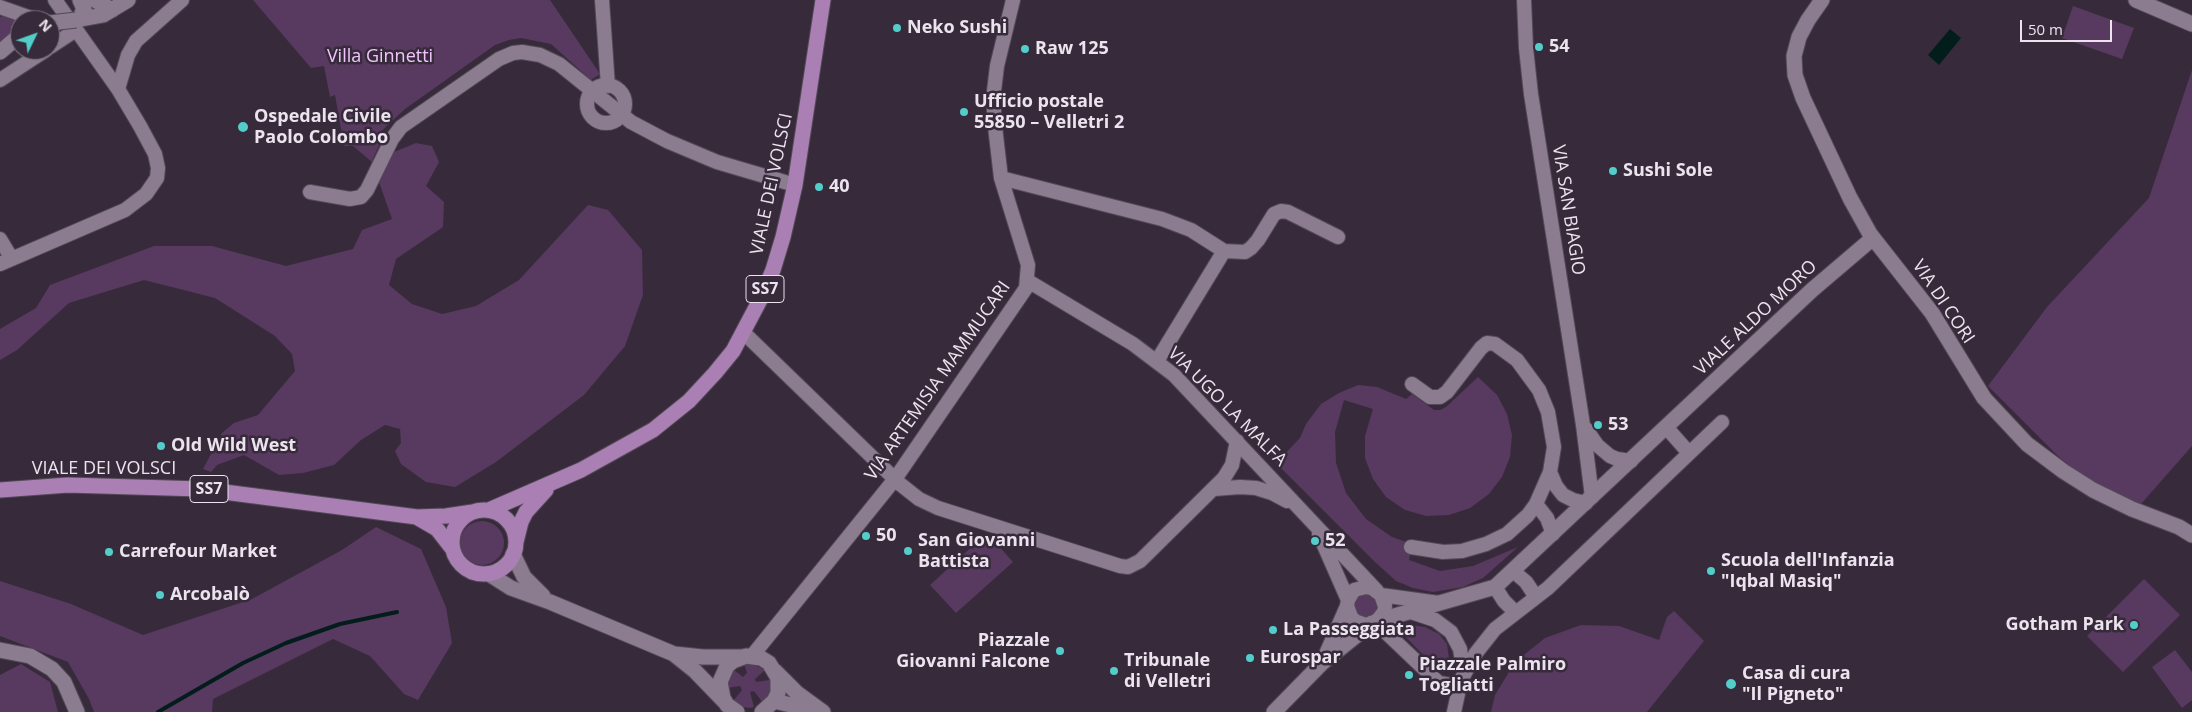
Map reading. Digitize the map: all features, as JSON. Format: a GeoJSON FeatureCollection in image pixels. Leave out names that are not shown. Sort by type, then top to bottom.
{"type":"FeatureCollection","features":[{"type":"Feature","properties":{"kind":"main road","name":"VIALE DEI VOLSCI"},"geometry":{"type":"LineString","coordinates":[[489,510],[606,458],[641,438],[670,417],[715,373],[733,350],[744,333],[775,264],[794,185],[823,0]]}},
{"type":"Feature","properties":{"kind":"main road","name":"VIALE DEI VOLSCI"},"geometry":{"type":"LineString","coordinates":[[514,549],[521,522],[526,512],[553,483]]}},
{"type":"Feature","properties":{"kind":"main road","name":"VIALE DEI VOLSCI"},"geometry":{"type":"LineString","coordinates":[[0,490],[68,485],[201,488],[417,517],[446,516],[473,512]]}},
{"type":"Feature","properties":{"kind":"main road","name":"SS7"},"geometry":{"type":"LineString","coordinates":[[473,512],[489,510]]}},
{"type":"Feature","properties":{"kind":"main road"},"geometry":{"type":"LineString","coordinates":[[489,510],[505,518],[511,526],[514,549]]}},
{"type":"Feature","properties":{"kind":"main road"},"geometry":{"type":"LineString","coordinates":[[473,512],[463,517],[456,525],[452,536],[452,547],[458,561],[469,571],[489,574]]}},
{"type":"Feature","properties":{"kind":"main road","name":"VIALE DEI VOLSCI"},"geometry":{"type":"LineString","coordinates":[[417,517],[437,529],[452,547]]}},
{"type":"Feature","properties":{"kind":"main road","name":"SS7"},"geometry":{"type":"LineString","coordinates":[[489,574],[508,564],[514,549]]}},
{"type":"Feature","properties":{"kind":"street"},"geometry":{"type":"LineString","coordinates":[[0,239],[6,261],[124,210],[141,199],[153,185],[158,168],[155,154],[118,89],[77,23],[55,0]]}},
{"type":"Feature","properties":{"kind":"street"},"geometry":{"type":"LineString","coordinates":[[60,38],[77,23],[84,9],[80,0]]}},
{"type":"Feature","properties":{"kind":"street"},"geometry":{"type":"LineString","coordinates":[[95,0],[112,10]]}},
{"type":"Feature","properties":{"kind":"street"},"geometry":{"type":"LineString","coordinates":[[60,23],[77,23],[98,16],[128,0]]}},
{"type":"Feature","properties":{"kind":"street"},"geometry":{"type":"LineString","coordinates":[[118,89],[128,56],[136,41],[182,0]]}},
{"type":"Feature","properties":{"kind":"street"},"geometry":{"type":"LineString","coordinates":[[602,0],[608,86]]}},
{"type":"Feature","properties":{"kind":"street","name":"VIA ARTEMISIA MAMMUCARI"},"geometry":{"type":"LineString","coordinates":[[746,657],[895,479],[1022,295],[1028,281],[1026,260],[1001,178],[995,139],[994,91],[999,56],[1013,0]]}},
{"type":"Feature","properties":{"kind":"street","name":"VIA SAN BIAGIO"},"geometry":{"type":"LineString","coordinates":[[1524,0],[1531,94],[1584,425],[1589,500]]}},
{"type":"Feature","properties":{"kind":"street","name":"VIA DI CORI"},"geometry":{"type":"LineString","coordinates":[[1822,0],[1799,37],[1794,56],[1795,76],[1803,98],[1852,204],[1873,238],[1932,313],[1984,398],[2027,444],[2063,471],[2093,490],[2132,509],[2179,527],[2192,535]]}},
{"type":"Feature","properties":{"kind":"street"},"geometry":{"type":"LineString","coordinates":[[2136,0],[2192,24]]}},
{"type":"Feature","properties":{"kind":"street"},"geometry":{"type":"LineString","coordinates":[[0,52],[10,44]]}},
{"type":"Feature","properties":{"kind":"street"},"geometry":{"type":"LineString","coordinates":[[310,192],[350,199],[361,196],[367,190],[392,139],[401,127],[508,54],[522,52],[545,56],[562,66],[622,114],[652,134],[691,152],[794,185]]}},
{"type":"Feature","properties":{"kind":"street"},"geometry":{"type":"LineString","coordinates":[[0,80],[31,60]]}},
{"type":"Feature","properties":{"kind":"street"},"geometry":{"type":"LineString","coordinates":[[608,86],[614,88],[622,96],[624,102],[622,114],[617,119],[605,123],[594,119],[587,108],[587,102],[593,90],[608,86]]}},
{"type":"Feature","properties":{"kind":"street"},"geometry":{"type":"LineString","coordinates":[[1001,178],[1162,219],[1191,230],[1224,251],[1245,252],[1251,248],[1272,216],[1282,211],[1291,213],[1338,236]]}},
{"type":"Feature","properties":{"kind":"street","name":"VIALE ALDO MORO"},"geometry":{"type":"LineString","coordinates":[[1513,571],[1812,290],[1873,238]]}},
{"type":"Feature","properties":{"kind":"street"},"geometry":{"type":"LineString","coordinates":[[1157,361],[1224,251]]}},
{"type":"Feature","properties":{"kind":"street","name":"VIA UGO LA MALFA"},"geometry":{"type":"LineString","coordinates":[[1028,281],[1133,344],[1157,361],[1184,385],[1379,593]]}},
{"type":"Feature","properties":{"kind":"street"},"geometry":{"type":"LineString","coordinates":[[744,333],[915,497],[938,508],[1124,566],[1136,564],[1144,558],[1214,489],[1229,470],[1234,460],[1237,441]]}},
{"type":"Feature","properties":{"kind":"street"},"geometry":{"type":"LineString","coordinates":[[1411,547],[1443,552],[1462,551],[1481,546],[1510,531],[1528,515],[1536,504],[1554,458],[1554,441],[1544,400],[1527,371],[1500,347],[1490,343],[1481,348],[1447,392],[1440,397],[1430,397],[1412,384]]}},
{"type":"Feature","properties":{"kind":"street"},"geometry":{"type":"LineString","coordinates":[[1454,712],[1463,677],[1491,633],[1536,597],[1722,422]]}},
{"type":"Feature","properties":{"kind":"street","name":"VIA SAN BIAGIO"},"geometry":{"type":"LineString","coordinates":[[1584,425],[1594,441],[1606,453],[1617,460],[1631,461]]}},
{"type":"Feature","properties":{"kind":"street"},"geometry":{"type":"LineString","coordinates":[[1666,427],[1689,453]]}},
{"type":"Feature","properties":{"kind":"street"},"geometry":{"type":"LineString","coordinates":[[1550,472],[1556,486],[1563,495],[1573,500],[1589,500]]}},
{"type":"Feature","properties":{"kind":"street"},"geometry":{"type":"LineString","coordinates":[[1214,489],[1240,487],[1262,489],[1276,494],[1303,511]]}},
{"type":"Feature","properties":{"kind":"street"},"geometry":{"type":"LineString","coordinates":[[1536,504],[1547,518],[1553,534]]}},
{"type":"Feature","properties":{"kind":"street","name":"VIA UGO LA MALFA"},"geometry":{"type":"LineString","coordinates":[[1315,524],[1347,603]]}},
{"type":"Feature","properties":{"kind":"street"},"geometry":{"type":"LineString","coordinates":[[514,549],[524,577],[550,602]]}},
{"type":"Feature","properties":{"kind":"street"},"geometry":{"type":"LineString","coordinates":[[1347,603],[1351,617],[1355,621],[1366,624],[1495,587],[1513,571],[1526,582],[1536,597]]}},
{"type":"Feature","properties":{"kind":"street"},"geometry":{"type":"LineString","coordinates":[[489,574],[511,588],[550,602],[674,654],[695,671],[732,708]]}},
{"type":"Feature","properties":{"kind":"street"},"geometry":{"type":"LineString","coordinates":[[1322,663],[1350,595],[1360,588],[1366,587],[1379,593],[1440,604]]}},
{"type":"Feature","properties":{"kind":"street"},"geometry":{"type":"LineString","coordinates":[[1495,587],[1504,601],[1515,612]]}},
{"type":"Feature","properties":{"kind":"street"},"geometry":{"type":"LineString","coordinates":[[1274,712],[1322,663],[1375,622],[1384,612],[1384,606],[1379,593]]}},
{"type":"Feature","properties":{"kind":"street"},"geometry":{"type":"LineString","coordinates":[[1411,612],[1435,620],[1451,632],[1460,649],[1463,677]]}},
{"type":"Feature","properties":{"kind":"street"},"geometry":{"type":"LineString","coordinates":[[1375,622],[1439,683],[1451,685],[1463,677]]}},
{"type":"Feature","properties":{"kind":"street"},"geometry":{"type":"LineString","coordinates":[[0,650],[30,656],[52,669],[64,682],[77,711]]}},
{"type":"Feature","properties":{"kind":"street"},"geometry":{"type":"LineString","coordinates":[[674,654],[703,657],[746,657],[769,663],[797,693],[823,712]]}},
{"type":"Feature","properties":{"kind":"street"},"geometry":{"type":"LineString","coordinates":[[732,708],[720,690],[722,674],[733,661],[746,657]]}},
{"type":"Feature","properties":{"kind":"street"},"geometry":{"type":"LineString","coordinates":[[762,712],[770,707],[779,686],[774,670]]}},
{"type":"Feature","properties":{"kind":"street"},"geometry":{"type":"LineString","coordinates":[[774,700],[818,712]]}},
{"type":"Feature","properties":{"kind":"green space","name":"Villa Ginnetti"},"geometry":{"type":"Polygon","coordinates":[[[253,0],[550,0],[600,74],[591,80],[551,44],[521,38],[509,40],[495,45],[405,109],[375,137],[380,143],[372,161],[416,143],[432,146],[439,162],[426,186],[444,202],[443,227],[396,259],[389,285],[412,304],[442,314],[476,306],[519,280],[588,205],[608,210],[642,250],[643,295],[625,346],[584,395],[496,462],[455,487],[426,482],[401,464],[395,451],[401,443],[400,429],[385,425],[361,440],[334,465],[303,473],[279,475],[244,455],[217,465],[211,472],[203,469],[222,433],[234,423],[258,415],[295,371],[292,354],[275,336],[215,298],[144,280],[69,303],[17,350],[0,360],[0,329],[36,308],[50,285],[154,246],[212,246],[286,266],[353,249],[362,230],[392,219],[372,162],[353,146],[344,146],[335,95],[330,97],[324,66],[311,68],[253,0]]]}},
{"type":"Feature","properties":{"kind":"green space"},"geometry":{"type":"Polygon","coordinates":[[[2073,6],[2134,28],[2122,59],[2062,38],[2073,6]]]}},
{"type":"Feature","properties":{"kind":"green space"},"geometry":{"type":"Polygon","coordinates":[[[6,14],[10,16],[10,36],[0,42],[0,17],[6,14]]]}},
{"type":"Feature","properties":{"kind":"green space"},"geometry":{"type":"Polygon","coordinates":[[[2192,70],[2192,446],[2141,504],[2092,483],[2059,457],[1988,386],[2047,307],[2149,198],[2192,70]]]}},
{"type":"Feature","properties":{"kind":"green space"},"geometry":{"type":"Polygon","coordinates":[[[1478,377],[1497,395],[1507,414],[1512,435],[1510,457],[1502,477],[1489,494],[1470,508],[1449,515],[1426,516],[1405,510],[1386,497],[1373,479],[1365,458],[1365,436],[1373,409],[1344,400],[1335,432],[1336,463],[1346,493],[1366,519],[1392,537],[1412,544],[1409,560],[1440,571],[1473,566],[1518,547],[1483,578],[1463,587],[1433,592],[1413,588],[1396,581],[1375,562],[1276,463],[1300,438],[1306,424],[1321,404],[1339,393],[1358,385],[1377,387],[1406,399],[1412,394],[1434,410],[1440,410],[1446,407],[1478,377]]]}},
{"type":"Feature","properties":{"kind":"green space"},"geometry":{"type":"Polygon","coordinates":[[[482,521],[494,525],[500,531],[504,543],[500,555],[494,561],[482,565],[470,561],[464,555],[460,543],[464,531],[470,525],[482,521]]]}},
{"type":"Feature","properties":{"kind":"green space"},"geometry":{"type":"Polygon","coordinates":[[[376,527],[421,549],[446,607],[452,643],[418,700],[404,694],[370,656],[333,639],[213,699],[212,712],[94,712],[89,699],[68,662],[0,636],[0,581],[71,604],[143,635],[252,599],[342,550],[376,527]]]}},
{"type":"Feature","properties":{"kind":"green space"},"geometry":{"type":"Polygon","coordinates":[[[987,533],[1013,562],[956,613],[930,585],[987,533]]]}},
{"type":"Feature","properties":{"kind":"green space","name":"Gotham Park"},"geometry":{"type":"Polygon","coordinates":[[[2144,579],[2180,615],[2123,672],[2087,636],[2144,579]]]}},
{"type":"Feature","properties":{"kind":"green space"},"geometry":{"type":"Polygon","coordinates":[[[1365,594],[1370,595],[1376,601],[1376,611],[1370,617],[1365,618],[1360,617],[1354,611],[1353,606],[1354,601],[1360,595],[1365,594]]]}},
{"type":"Feature","properties":{"kind":"green space"},"geometry":{"type":"Polygon","coordinates":[[[1674,611],[1704,641],[1647,712],[1491,712],[1495,695],[1515,662],[1545,638],[1581,625],[1619,626],[1659,640],[1667,617],[1674,611]]]}},
{"type":"Feature","properties":{"kind":"green space"},"geometry":{"type":"Polygon","coordinates":[[[1411,625],[1425,627],[1439,634],[1447,644],[1450,665],[1440,666],[1431,663],[1398,629],[1411,625]]]}},
{"type":"Feature","properties":{"kind":"green space","name":"Gotham Park"},"geometry":{"type":"Polygon","coordinates":[[[2175,650],[2192,672],[2192,700],[2182,708],[2152,667],[2175,650]]]}},
{"type":"Feature","properties":{"kind":"green space"},"geometry":{"type":"Polygon","coordinates":[[[21,664],[50,682],[58,712],[0,712],[0,675],[21,664]]]}},
{"type":"Feature","properties":{"kind":"green space"},"geometry":{"type":"Polygon","coordinates":[[[744,664],[752,664],[765,670],[755,679],[756,682],[770,680],[771,683],[771,690],[763,703],[754,691],[750,692],[754,707],[750,708],[743,707],[733,701],[742,690],[740,686],[727,688],[728,678],[734,670],[743,677],[747,673],[744,664]]]}},
{"type":"Feature","properties":{"kind":"shaded area"},"geometry":{"type":"Polygon","coordinates":[[[1950,29],[1961,38],[1939,65],[1928,55],[1950,29]]]}},
{"type":"Feature","properties":{"kind":"waterway"},"geometry":{"type":"LineString","coordinates":[[158,712],[243,663],[286,643],[340,624],[397,612]]}},
{"type":"Feature","properties":{"kind":"place","name":"Neko Sushi"},"geometry":{"type":"Point","coordinates":[897,28]}},
{"type":"Feature","properties":{"kind":"place","name":"54"},"geometry":{"type":"Point","coordinates":[1539,47]}},
{"type":"Feature","properties":{"kind":"place","name":"Raw 125"},"geometry":{"type":"Point","coordinates":[1025,49]}},
{"type":"Feature","properties":{"kind":"place","name":"Ufficio postale 55850 – Velletri 2"},"geometry":{"type":"Point","coordinates":[964,112]}},
{"type":"Feature","properties":{"kind":"place","name":"Ospedale Civile Paolo Colombo"},"geometry":{"type":"Point","coordinates":[243,127]}},
{"type":"Feature","properties":{"kind":"place","name":"Sushi Sole"},"geometry":{"type":"Point","coordinates":[1613,171]}},
{"type":"Feature","properties":{"kind":"place","name":"40"},"geometry":{"type":"Point","coordinates":[819,187]}},
{"type":"Feature","properties":{"kind":"place","name":"53"},"geometry":{"type":"Point","coordinates":[1598,425]}},
{"type":"Feature","properties":{"kind":"place","name":"Old Wild West"},"geometry":{"type":"Point","coordinates":[161,446]}},
{"type":"Feature","properties":{"kind":"place","name":"50"},"geometry":{"type":"Point","coordinates":[866,536]}},
{"type":"Feature","properties":{"kind":"place","name":"52"},"geometry":{"type":"Point","coordinates":[1315,541]}},
{"type":"Feature","properties":{"kind":"place","name":"San Giovanni Battista"},"geometry":{"type":"Point","coordinates":[908,551]}},
{"type":"Feature","properties":{"kind":"place","name":"Carrefour Market"},"geometry":{"type":"Point","coordinates":[109,552]}},
{"type":"Feature","properties":{"kind":"place","name":"Scuola dell'Infanzia \"Iqbal Masiq\""},"geometry":{"type":"Point","coordinates":[1711,571]}},
{"type":"Feature","properties":{"kind":"place","name":"Arcobalò"},"geometry":{"type":"Point","coordinates":[160,595]}},
{"type":"Feature","properties":{"kind":"place","name":"Gotham Park"},"geometry":{"type":"Point","coordinates":[2134,625]}},
{"type":"Feature","properties":{"kind":"place","name":"La Passeggiata"},"geometry":{"type":"Point","coordinates":[1273,630]}},
{"type":"Feature","properties":{"kind":"place","name":"Piazzale Giovanni Falcone"},"geometry":{"type":"Point","coordinates":[1060,651]}},
{"type":"Feature","properties":{"kind":"place","name":"Eurospar"},"geometry":{"type":"Point","coordinates":[1250,658]}},
{"type":"Feature","properties":{"kind":"place","name":"Tribunale di Velletri"},"geometry":{"type":"Point","coordinates":[1114,671]}},
{"type":"Feature","properties":{"kind":"place","name":"Piazzale Palmiro Togliatti"},"geometry":{"type":"Point","coordinates":[1409,675]}},
{"type":"Feature","properties":{"kind":"place","name":"Casa di cura \"Il Pigneto\""},"geometry":{"type":"Point","coordinates":[1731,684]}}]}
